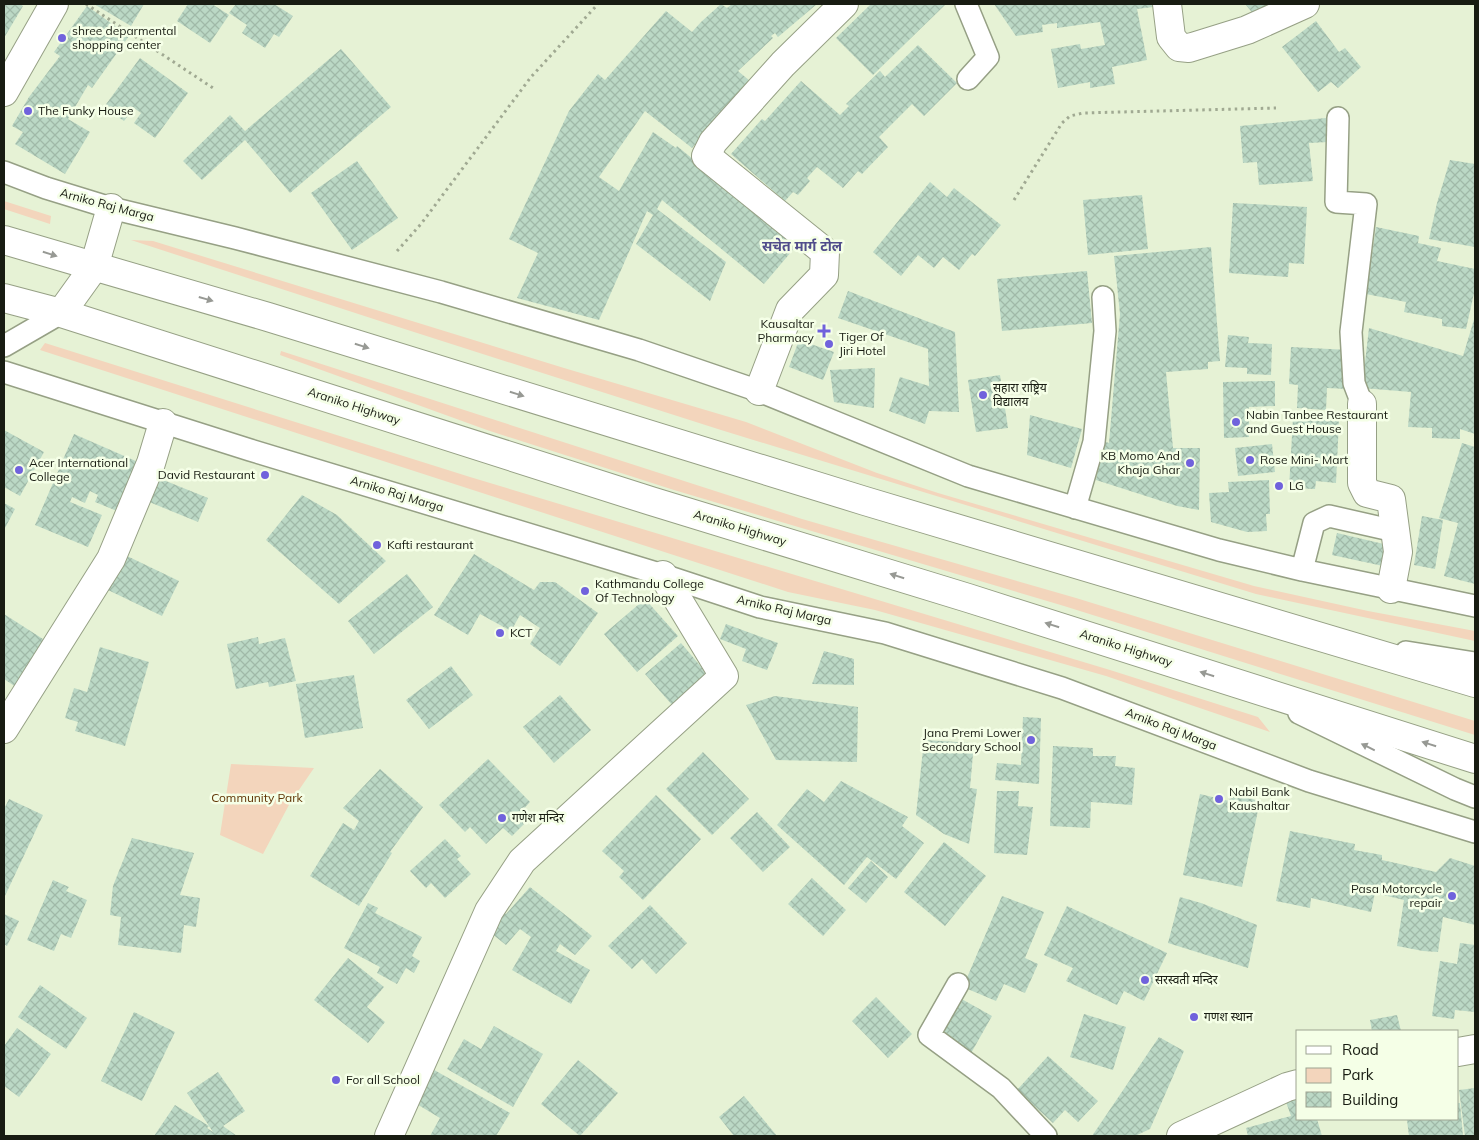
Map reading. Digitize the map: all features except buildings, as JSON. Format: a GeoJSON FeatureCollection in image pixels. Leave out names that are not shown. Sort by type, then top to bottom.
{"type":"FeatureCollection","features":[{"type":"Feature","properties":{"kind":"main road"},"geometry":{"type":"LineString","coordinates":[[4,92],[54,4]]}},
{"type":"Feature","properties":{"kind":"main road"},"geometry":{"type":"LineString","coordinates":[[758,391],[790,310],[824,275],[825,252],[706,156],[713,142],[783,64],[844,4]]}},
{"type":"Feature","properties":{"kind":"main road"},"geometry":{"type":"LineString","coordinates":[[1167,4],[1172,37],[1179,47],[1189,48],[1247,30],[1305,4]]}},
{"type":"Feature","properties":{"kind":"main road"},"geometry":{"type":"LineString","coordinates":[[60,313],[94,267],[111,208]]}},
{"type":"Feature","properties":{"kind":"main road"},"geometry":{"type":"LineString","coordinates":[[4,240],[278,320],[865,501],[1475,683]]}},
{"type":"Feature","properties":{"kind":"main road","name":"Araniko Highway"},"geometry":{"type":"LineString","coordinates":[[4,298],[60,313],[651,501],[968,598],[1475,759]]}},
{"type":"Feature","properties":{"kind":"main road"},"geometry":{"type":"LineString","coordinates":[[1362,404],[1362,483],[1367,493],[1391,499],[1398,552],[1391,589]]}},
{"type":"Feature","properties":{"kind":"main road"},"geometry":{"type":"LineString","coordinates":[[4,729],[111,559],[151,462],[163,423]]}},
{"type":"Feature","properties":{"kind":"main road"},"geometry":{"type":"LineString","coordinates":[[389,1136],[490,911],[522,861],[724,676],[663,575]]}},
{"type":"Feature","properties":{"kind":"main road"},"geometry":{"type":"LineString","coordinates":[[1459,1052],[1475,1049]]}},
{"type":"Feature","properties":{"kind":"main road"},"geometry":{"type":"LineString","coordinates":[[1181,1136],[1287,1086],[1296,1084]]}},
{"type":"Feature","properties":{"kind":"lane"},"geometry":{"type":"LineString","coordinates":[[966,4],[988,57],[968,79]]}},
{"type":"Feature","properties":{"kind":"lane"},"geometry":{"type":"LineString","coordinates":[[1338,118],[1336,202],[1366,204],[1351,332],[1354,383],[1362,404]]}},
{"type":"Feature","properties":{"kind":"lane","name":"Arniko Raj Marga"},"geometry":{"type":"LineString","coordinates":[[4,172],[46,188],[111,208],[235,238],[441,292],[629,347],[758,391],[968,476],[1075,508],[1219,550],[1302,570],[1475,606]]}},
{"type":"Feature","properties":{"kind":"lane"},"geometry":{"type":"LineString","coordinates":[[1075,508],[1094,442],[1105,331],[1103,297]]}},
{"type":"Feature","properties":{"kind":"lane"},"geometry":{"type":"LineString","coordinates":[[4,346],[60,313]]}},
{"type":"Feature","properties":{"kind":"lane","name":"Arniko Raj Marga"},"geometry":{"type":"LineString","coordinates":[[4,372],[163,423],[663,575],[760,607],[885,633],[1043,682],[1309,781],[1475,832]]}},
{"type":"Feature","properties":{"kind":"lane"},"geometry":{"type":"LineString","coordinates":[[1302,570],[1314,523],[1329,516],[1395,531]]}},
{"type":"Feature","properties":{"kind":"lane"},"geometry":{"type":"LineString","coordinates":[[1331,640],[1475,663]]}},
{"type":"Feature","properties":{"kind":"lane"},"geometry":{"type":"LineString","coordinates":[[1239,684],[1475,797]]}},
{"type":"Feature","properties":{"kind":"lane"},"geometry":{"type":"LineString","coordinates":[[958,984],[929,1035],[1001,1088],[1046,1136]]}},
{"type":"Feature","properties":{"kind":"path"},"geometry":{"type":"LineString","coordinates":[[86,4],[213,88]]}},
{"type":"Feature","properties":{"kind":"path"},"geometry":{"type":"LineString","coordinates":[[378,276],[393,255],[421,224],[531,77],[598,4]]}},
{"type":"Feature","properties":{"kind":"path"},"geometry":{"type":"LineString","coordinates":[[1014,200],[1062,123],[1070,116],[1082,113],[1276,108]]}},
{"type":"Feature","properties":{"kind":"green space"},"geometry":{"type":"Polygon","coordinates":[[[4,201],[51,216],[50,224],[4,209],[4,201]]]}},
{"type":"Feature","properties":{"kind":"green space"},"geometry":{"type":"Polygon","coordinates":[[[131,240],[153,241],[746,422],[877,473],[938,493],[1254,586],[1368,611],[1475,631],[1475,641],[1256,594],[721,430],[131,240]]]}},
{"type":"Feature","properties":{"kind":"green space"},"geometry":{"type":"Polygon","coordinates":[[[45,343],[470,477],[1110,670],[1258,717],[1270,732],[1106,676],[875,610],[788,592],[40,350],[45,343]]]}},
{"type":"Feature","properties":{"kind":"green space"},"geometry":{"type":"Polygon","coordinates":[[[281,351],[802,519],[1076,598],[1475,721],[1475,735],[1064,606],[674,490],[487,430],[280,355],[281,351]]]}},
{"type":"Feature","properties":{"kind":"green space","name":"Community Park"},"geometry":{"type":"Polygon","coordinates":[[[231,764],[314,768],[290,803],[263,854],[220,835],[231,764]]]}},
{"type":"Feature","properties":{"kind":"place","name":"shree deparmental shopping center"},"geometry":{"type":"Point","coordinates":[62,38]}},
{"type":"Feature","properties":{"kind":"place","name":"The Funky House"},"geometry":{"type":"Point","coordinates":[28,111]}},
{"type":"Feature","properties":{"kind":"place","name":"Kausaltar Pharmacy"},"geometry":{"type":"Point","coordinates":[824,331]}},
{"type":"Feature","properties":{"kind":"place","name":"Tiger Of Jiri Hotel"},"geometry":{"type":"Point","coordinates":[829,344]}},
{"type":"Feature","properties":{"kind":"place","name":"सहारा राष्ट्रिय विद्यालय"},"geometry":{"type":"Point","coordinates":[983,395]}},
{"type":"Feature","properties":{"kind":"place","name":"Nabin Tanbee Restaurant and Guest House"},"geometry":{"type":"Point","coordinates":[1236,422]}},
{"type":"Feature","properties":{"kind":"place","name":"Rose Mini- Mart"},"geometry":{"type":"Point","coordinates":[1250,460]}},
{"type":"Feature","properties":{"kind":"place","name":"KB Momo And Khaja Ghar"},"geometry":{"type":"Point","coordinates":[1190,463]}},
{"type":"Feature","properties":{"kind":"place","name":"Acer International College"},"geometry":{"type":"Point","coordinates":[19,470]}},
{"type":"Feature","properties":{"kind":"place","name":"David Restaurant"},"geometry":{"type":"Point","coordinates":[265,475]}},
{"type":"Feature","properties":{"kind":"place","name":"LG"},"geometry":{"type":"Point","coordinates":[1279,486]}},
{"type":"Feature","properties":{"kind":"place","name":"Kafti restaurant"},"geometry":{"type":"Point","coordinates":[377,545]}},
{"type":"Feature","properties":{"kind":"place","name":"Kathmandu College Of Technology"},"geometry":{"type":"Point","coordinates":[585,591]}},
{"type":"Feature","properties":{"kind":"place","name":"KCT"},"geometry":{"type":"Point","coordinates":[500,633]}},
{"type":"Feature","properties":{"kind":"place","name":"Jana Premi Lower Secondary School"},"geometry":{"type":"Point","coordinates":[1031,740]}},
{"type":"Feature","properties":{"kind":"place","name":"Nabil Bank Kaushaltar"},"geometry":{"type":"Point","coordinates":[1219,799]}},
{"type":"Feature","properties":{"kind":"place","name":"गणेश मन्दिर"},"geometry":{"type":"Point","coordinates":[502,818]}},
{"type":"Feature","properties":{"kind":"place","name":"Pasa Motorcycle repair"},"geometry":{"type":"Point","coordinates":[1452,896]}},
{"type":"Feature","properties":{"kind":"place","name":"सरस्वती मन्दिर"},"geometry":{"type":"Point","coordinates":[1145,980]}},
{"type":"Feature","properties":{"kind":"place","name":"गणश स्थान"},"geometry":{"type":"Point","coordinates":[1194,1017]}},
{"type":"Feature","properties":{"kind":"place","name":"For all School"},"geometry":{"type":"Point","coordinates":[336,1080]}},
{"type":"Feature","properties":{"kind":"district","name":"सचेत मार्ग टोल"},"geometry":{"type":"Point","coordinates":[802,246]}}]}
